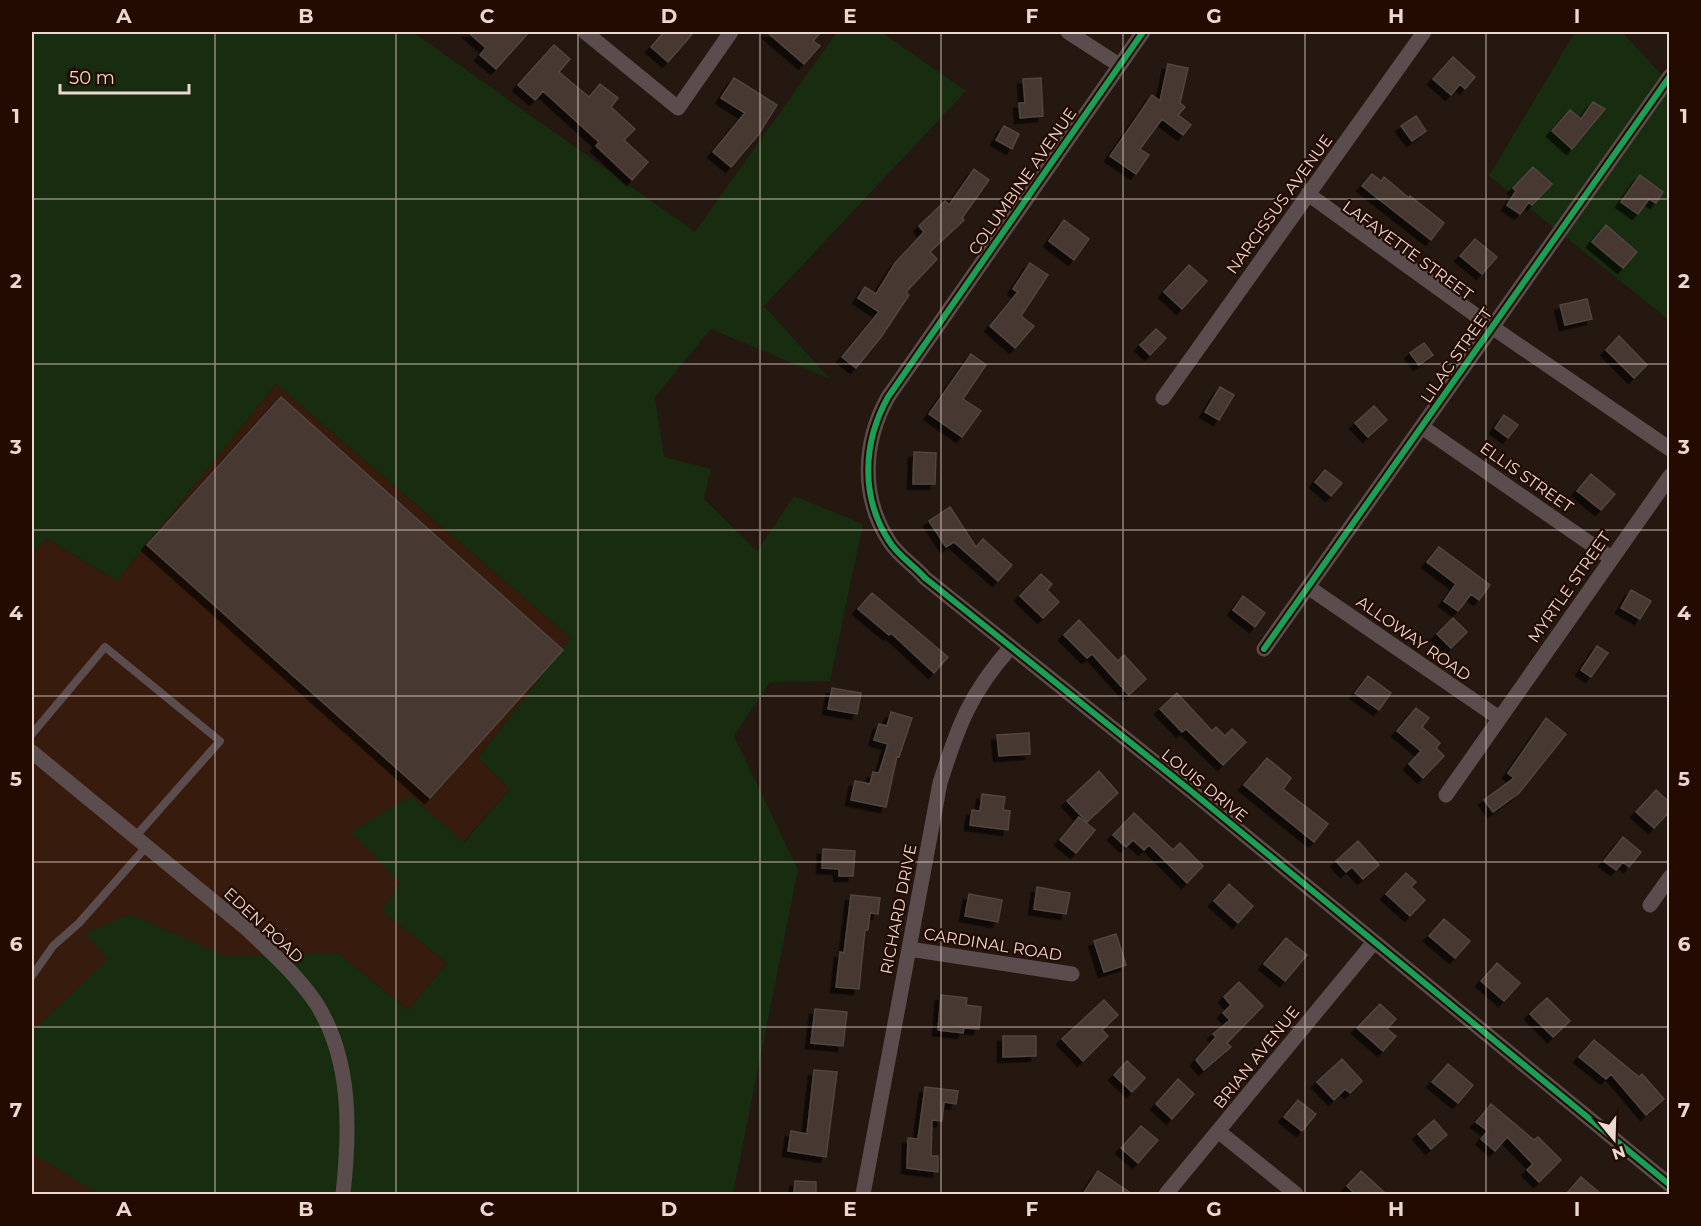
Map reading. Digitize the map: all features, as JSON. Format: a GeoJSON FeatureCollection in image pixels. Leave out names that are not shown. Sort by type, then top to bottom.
{"type":"FeatureCollection","features":[{"type":"Feature","properties":{"kind":"street"},"geometry":{"type":"LineString","coordinates":[[585,32],[678,108],[732,32]]}},
{"type":"Feature","properties":{"kind":"street"},"geometry":{"type":"LineString","coordinates":[[1068,32],[1119,65]]}},
{"type":"Feature","properties":{"kind":"street","name":"COLUMBINE AVENUE"},"geometry":{"type":"LineString","coordinates":[[923,346],[1143,32]]}},
{"type":"Feature","properties":{"kind":"street","name":"NARCISSUS AVENUE"},"geometry":{"type":"LineString","coordinates":[[1163,398],[1424,32]]}},
{"type":"Feature","properties":{"kind":"street","name":"LILAC STREET"},"geometry":{"type":"LineString","coordinates":[[1264,649],[1670,76]]}},
{"type":"Feature","properties":{"kind":"street","name":"LAFAYETTE STREET"},"geometry":{"type":"LineString","coordinates":[[1308,194],[1492,327],[1670,449]]}},
{"type":"Feature","properties":{"kind":"street","name":"LOUIS DRIVE"},"geometry":{"type":"LineString","coordinates":[[923,346],[876,418],[868,449],[868,479],[873,507],[890,543],[925,578],[1670,1185]]}},
{"type":"Feature","properties":{"kind":"street","name":"ELLIS STREET"},"geometry":{"type":"LineString","coordinates":[[1422,427],[1611,558]]}},
{"type":"Feature","properties":{"kind":"street","name":"MYRTLE STREET"},"geometry":{"type":"LineString","coordinates":[[1446,795],[1670,476]]}},
{"type":"Feature","properties":{"kind":"street","name":"ALLOWAY ROAD"},"geometry":{"type":"LineString","coordinates":[[1308,587],[1499,718]]}},
{"type":"Feature","properties":{"kind":"street","name":"RICHARD DRIVE"},"geometry":{"type":"LineString","coordinates":[[863,1194],[940,783],[957,731],[971,699],[1011,647]]}},
{"type":"Feature","properties":{"kind":"street","name":"EDEN ROAD"},"geometry":{"type":"LineString","coordinates":[[32,752],[274,955],[297,979],[322,1015],[339,1060],[346,1098],[348,1145],[343,1194]]}},
{"type":"Feature","properties":{"kind":"street"},"geometry":{"type":"LineString","coordinates":[[1650,905],[1670,877]]}},
{"type":"Feature","properties":{"kind":"street","name":"BRIAN AVENUE"},"geometry":{"type":"LineString","coordinates":[[1166,1194],[1374,942]]}},
{"type":"Feature","properties":{"kind":"street","name":"CARDINAL ROAD"},"geometry":{"type":"LineString","coordinates":[[909,949],[1072,974]]}},
{"type":"Feature","properties":{"kind":"street"},"geometry":{"type":"LineString","coordinates":[[1218,1131],[1296,1194]]}},
{"type":"Feature","properties":{"kind":"lane"},"geometry":{"type":"LineString","coordinates":[[32,734],[105,647],[220,741],[80,923],[53,946],[32,976]]}},
{"type":"Feature","properties":{"kind":"shaded area"},"geometry":{"type":"Polygon","coordinates":[[[276,384],[571,638],[478,758],[510,789],[463,842],[400,883],[383,911],[447,963],[408,1010],[338,953],[320,954],[373,1194],[32,1194],[32,556],[46,538],[117,581],[276,384]]]}},
{"type":"Feature","properties":{"kind":"green space"},"geometry":{"type":"Polygon","coordinates":[[[32,32],[413,32],[695,232],[837,32],[881,32],[966,91],[764,306],[830,379],[711,329],[655,397],[664,457],[711,469],[704,499],[757,551],[794,496],[863,524],[830,681],[770,682],[734,736],[798,870],[733,1194],[99,1194],[32,1153],[32,1032],[108,959],[84,933],[131,914],[224,956],[338,953],[408,1010],[447,963],[382,911],[400,883],[351,832],[411,796],[464,842],[510,789],[478,758],[571,638],[276,384],[117,581],[46,538],[32,556],[32,32]]]}},
{"type":"Feature","properties":{"kind":"green space"},"geometry":{"type":"Polygon","coordinates":[[[1575,32],[1622,32],[1669,83],[1669,320],[1489,176],[1575,32]]]}},
{"type":"Feature","properties":{"kind":"building"},"geometry":{"type":"Polygon","coordinates":[[[468,32],[529,32],[496,69],[480,55],[486,48],[468,32]]]}},
{"type":"Feature","properties":{"kind":"building"},"geometry":{"type":"Polygon","coordinates":[[[664,32],[694,32],[668,62],[651,47],[664,32]]]}},
{"type":"Feature","properties":{"kind":"building"},"geometry":{"type":"Polygon","coordinates":[[[767,32],[821,32],[813,41],[820,46],[804,64],[767,32]]]}},
{"type":"Feature","properties":{"kind":"building"},"geometry":{"type":"Polygon","coordinates":[[[554,45],[570,59],[559,72],[589,97],[600,84],[618,98],[611,107],[635,129],[624,140],[648,162],[632,180],[596,146],[599,142],[543,91],[535,100],[518,85],[554,45]]]}},
{"type":"Feature","properties":{"kind":"building"},"geometry":{"type":"Polygon","coordinates":[[[1453,57],[1475,77],[1465,89],[1460,84],[1451,95],[1433,79],[1453,57]]]}},
{"type":"Feature","properties":{"kind":"building"},"geometry":{"type":"Polygon","coordinates":[[[1168,64],[1188,68],[1180,103],[1185,107],[1178,115],[1191,125],[1183,135],[1162,119],[1140,149],[1149,155],[1136,174],[1110,156],[1152,95],[1160,101],[1168,64]]]}},
{"type":"Feature","properties":{"kind":"building"},"geometry":{"type":"Polygon","coordinates":[[[734,78],[777,105],[758,135],[731,167],[713,152],[745,113],[721,98],[734,78]]]}},
{"type":"Feature","properties":{"kind":"building"},"geometry":{"type":"Polygon","coordinates":[[[1041,78],[1043,116],[1020,118],[1019,103],[1025,103],[1023,79],[1041,78]]]}},
{"type":"Feature","properties":{"kind":"building"},"geometry":{"type":"Polygon","coordinates":[[[1593,102],[1605,109],[1572,149],[1552,131],[1570,110],[1581,119],[1593,102]]]}},
{"type":"Feature","properties":{"kind":"building"},"geometry":{"type":"Polygon","coordinates":[[[1416,116],[1426,131],[1412,141],[1401,126],[1416,116]]]}},
{"type":"Feature","properties":{"kind":"building"},"geometry":{"type":"Polygon","coordinates":[[[1004,126],[1019,134],[1012,149],[996,140],[1004,126]]]}},
{"type":"Feature","properties":{"kind":"building"},"geometry":{"type":"Polygon","coordinates":[[[1533,167],[1552,184],[1532,205],[1529,202],[1520,214],[1507,205],[1516,191],[1513,188],[1533,167]]]}},
{"type":"Feature","properties":{"kind":"building"},"geometry":{"type":"Polygon","coordinates":[[[974,169],[989,180],[962,218],[964,220],[930,252],[937,259],[906,292],[909,295],[881,337],[856,368],[842,357],[879,312],[858,298],[865,287],[876,294],[895,263],[924,232],[919,226],[945,201],[949,205],[974,169]]]}},
{"type":"Feature","properties":{"kind":"building"},"geometry":{"type":"Polygon","coordinates":[[[1372,174],[1381,181],[1384,177],[1444,223],[1431,240],[1362,186],[1372,174]]]}},
{"type":"Feature","properties":{"kind":"building"},"geometry":{"type":"Polygon","coordinates":[[[1640,175],[1663,192],[1656,203],[1649,199],[1638,214],[1621,202],[1640,175]]]}},
{"type":"Feature","properties":{"kind":"building"},"geometry":{"type":"Polygon","coordinates":[[[1064,220],[1089,239],[1074,260],[1049,241],[1064,220]]]}},
{"type":"Feature","properties":{"kind":"building"},"geometry":{"type":"Polygon","coordinates":[[[1606,225],[1637,252],[1623,268],[1592,242],[1606,225]]]}},
{"type":"Feature","properties":{"kind":"building"},"geometry":{"type":"Polygon","coordinates":[[[1475,239],[1497,257],[1482,274],[1460,256],[1475,239]]]}},
{"type":"Feature","properties":{"kind":"building"},"geometry":{"type":"Polygon","coordinates":[[[1030,263],[1048,275],[1021,316],[1034,326],[1015,348],[990,326],[1018,292],[1013,289],[1030,263]]]}},
{"type":"Feature","properties":{"kind":"building"},"geometry":{"type":"Polygon","coordinates":[[[1189,265],[1207,281],[1182,309],[1164,292],[1189,265]]]}},
{"type":"Feature","properties":{"kind":"building"},"geometry":{"type":"Polygon","coordinates":[[[1587,299],[1592,319],[1565,325],[1560,305],[1587,299]]]}},
{"type":"Feature","properties":{"kind":"building"},"geometry":{"type":"Polygon","coordinates":[[[1156,329],[1166,338],[1150,355],[1140,345],[1156,329]]]}},
{"type":"Feature","properties":{"kind":"building"},"geometry":{"type":"Polygon","coordinates":[[[1619,336],[1647,365],[1634,378],[1606,350],[1619,336]]]}},
{"type":"Feature","properties":{"kind":"building"},"geometry":{"type":"Polygon","coordinates":[[[1424,343],[1433,355],[1419,365],[1410,353],[1424,343]]]}},
{"type":"Feature","properties":{"kind":"building"},"geometry":{"type":"Polygon","coordinates":[[[971,354],[986,365],[963,399],[981,411],[962,437],[929,414],[971,354]]]}},
{"type":"Feature","properties":{"kind":"building"},"geometry":{"type":"Polygon","coordinates":[[[1220,387],[1234,395],[1219,420],[1205,412],[1220,387]]]}},
{"type":"Feature","properties":{"kind":"building"},"geometry":{"type":"Polygon","coordinates":[[[281,397],[563,650],[430,798],[147,545],[281,397]]]}},
{"type":"Feature","properties":{"kind":"building"},"geometry":{"type":"Polygon","coordinates":[[[1374,406],[1387,420],[1368,437],[1355,423],[1374,406]]]}},
{"type":"Feature","properties":{"kind":"building"},"geometry":{"type":"Polygon","coordinates":[[[1504,415],[1518,425],[1508,438],[1495,428],[1504,415]]]}},
{"type":"Feature","properties":{"kind":"building"},"geometry":{"type":"Polygon","coordinates":[[[914,452],[936,453],[935,484],[913,484],[914,452]]]}},
{"type":"Feature","properties":{"kind":"building"},"geometry":{"type":"Polygon","coordinates":[[[1325,470],[1342,483],[1331,496],[1315,482],[1325,470]]]}},
{"type":"Feature","properties":{"kind":"building"},"geometry":{"type":"Polygon","coordinates":[[[1591,474],[1615,494],[1601,510],[1577,491],[1591,474]]]}},
{"type":"Feature","properties":{"kind":"building"},"geometry":{"type":"Polygon","coordinates":[[[950,507],[976,547],[983,539],[1012,565],[998,581],[954,542],[946,547],[929,521],[950,507]]]}},
{"type":"Feature","properties":{"kind":"building"},"geometry":{"type":"Polygon","coordinates":[[[1439,547],[1490,585],[1479,600],[1471,594],[1458,611],[1444,601],[1456,584],[1427,562],[1439,547]]]}},
{"type":"Feature","properties":{"kind":"building"},"geometry":{"type":"Polygon","coordinates":[[[1041,574],[1052,584],[1047,590],[1059,602],[1043,618],[1020,596],[1041,574]]]}},
{"type":"Feature","properties":{"kind":"building"},"geometry":{"type":"Polygon","coordinates":[[[1631,590],[1651,601],[1640,619],[1621,608],[1631,590]]]}},
{"type":"Feature","properties":{"kind":"building"},"geometry":{"type":"Polygon","coordinates":[[[872,593],[948,657],[934,673],[891,633],[889,635],[858,609],[872,593]]]}},
{"type":"Feature","properties":{"kind":"building"},"geometry":{"type":"Polygon","coordinates":[[[1243,596],[1265,613],[1255,627],[1233,610],[1243,596]]]}},
{"type":"Feature","properties":{"kind":"building"},"geometry":{"type":"Polygon","coordinates":[[[1453,618],[1467,632],[1451,648],[1437,634],[1453,618]]]}},
{"type":"Feature","properties":{"kind":"building"},"geometry":{"type":"Polygon","coordinates":[[[1079,620],[1118,661],[1124,655],[1146,679],[1129,695],[1092,654],[1087,658],[1064,635],[1079,620]]]}},
{"type":"Feature","properties":{"kind":"building"},"geometry":{"type":"Polygon","coordinates":[[[1597,646],[1608,653],[1591,677],[1581,670],[1597,646]]]}},
{"type":"Feature","properties":{"kind":"building"},"geometry":{"type":"Polygon","coordinates":[[[1368,676],[1391,693],[1379,710],[1355,693],[1368,676]]]}},
{"type":"Feature","properties":{"kind":"building"},"geometry":{"type":"Polygon","coordinates":[[[832,688],[861,693],[857,714],[828,709],[832,688]]]}},
{"type":"Feature","properties":{"kind":"building"},"geometry":{"type":"Polygon","coordinates":[[[1177,693],[1212,731],[1216,727],[1225,736],[1232,729],[1246,742],[1223,765],[1186,729],[1182,732],[1160,709],[1177,693]]]}},
{"type":"Feature","properties":{"kind":"building"},"geometry":{"type":"Polygon","coordinates":[[[1416,708],[1429,718],[1422,727],[1440,743],[1436,748],[1444,756],[1423,778],[1409,764],[1421,751],[1397,731],[1416,708]]]}},
{"type":"Feature","properties":{"kind":"building"},"geometry":{"type":"Polygon","coordinates":[[[891,712],[912,718],[899,757],[897,756],[886,807],[851,800],[855,781],[870,784],[873,772],[879,773],[888,744],[874,740],[879,724],[887,726],[891,712]]]}},
{"type":"Feature","properties":{"kind":"building"},"geometry":{"type":"Polygon","coordinates":[[[1546,718],[1566,734],[1519,793],[1493,812],[1484,800],[1514,778],[1508,773],[1546,718]]]}},
{"type":"Feature","properties":{"kind":"building"},"geometry":{"type":"Polygon","coordinates":[[[1029,733],[1030,754],[999,756],[997,735],[1029,733]]]}},
{"type":"Feature","properties":{"kind":"building"},"geometry":{"type":"Polygon","coordinates":[[[1267,758],[1291,778],[1283,789],[1328,824],[1314,842],[1244,785],[1267,758]]]}},
{"type":"Feature","properties":{"kind":"building"},"geometry":{"type":"Polygon","coordinates":[[[1099,771],[1118,793],[1087,822],[1067,801],[1099,771]]]}},
{"type":"Feature","properties":{"kind":"building"},"geometry":{"type":"Polygon","coordinates":[[[1656,790],[1670,803],[1670,811],[1654,828],[1636,812],[1656,790]]]}},
{"type":"Feature","properties":{"kind":"building"},"geometry":{"type":"Polygon","coordinates":[[[982,794],[1005,797],[1003,810],[1010,811],[1008,830],[970,825],[972,810],[980,811],[982,794]]]}},
{"type":"Feature","properties":{"kind":"building"},"geometry":{"type":"Polygon","coordinates":[[[1134,813],[1173,850],[1180,843],[1203,866],[1187,883],[1149,845],[1144,850],[1133,840],[1126,847],[1113,835],[1134,813]]]}},
{"type":"Feature","properties":{"kind":"building"},"geometry":{"type":"Polygon","coordinates":[[[1079,817],[1095,830],[1076,853],[1060,840],[1079,817]]]}},
{"type":"Feature","properties":{"kind":"building"},"geometry":{"type":"Polygon","coordinates":[[[1623,837],[1641,852],[1629,867],[1623,862],[1616,870],[1604,861],[1623,837]]]}},
{"type":"Feature","properties":{"kind":"building"},"geometry":{"type":"Polygon","coordinates":[[[1358,841],[1379,865],[1363,879],[1352,867],[1346,872],[1336,861],[1358,841]]]}},
{"type":"Feature","properties":{"kind":"building"},"geometry":{"type":"Polygon","coordinates":[[[823,849],[855,851],[853,876],[839,876],[839,869],[822,868],[823,849]]]}},
{"type":"Feature","properties":{"kind":"building"},"geometry":{"type":"Polygon","coordinates":[[[1406,873],[1416,882],[1411,887],[1425,900],[1410,916],[1386,894],[1406,873]]]}},
{"type":"Feature","properties":{"kind":"building"},"geometry":{"type":"Polygon","coordinates":[[[1229,884],[1253,906],[1238,923],[1214,901],[1229,884]]]}},
{"type":"Feature","properties":{"kind":"building"},"geometry":{"type":"Polygon","coordinates":[[[1037,887],[1070,893],[1066,914],[1034,909],[1037,887]]]}},
{"type":"Feature","properties":{"kind":"building"},"geometry":{"type":"Polygon","coordinates":[[[969,894],[1002,900],[998,922],[965,916],[969,894]]]}},
{"type":"Feature","properties":{"kind":"building"},"geometry":{"type":"Polygon","coordinates":[[[851,895],[880,898],[878,914],[870,913],[868,930],[865,930],[859,989],[836,987],[840,952],[844,953],[851,895]]]}},
{"type":"Feature","properties":{"kind":"building"},"geometry":{"type":"Polygon","coordinates":[[[1444,919],[1470,941],[1455,958],[1429,936],[1444,919]]]}},
{"type":"Feature","properties":{"kind":"building"},"geometry":{"type":"Polygon","coordinates":[[[1116,934],[1126,965],[1104,972],[1094,941],[1116,934]]]}},
{"type":"Feature","properties":{"kind":"building"},"geometry":{"type":"Polygon","coordinates":[[[1286,938],[1307,955],[1285,981],[1264,964],[1286,938]]]}},
{"type":"Feature","properties":{"kind":"building"},"geometry":{"type":"Polygon","coordinates":[[[1497,963],[1520,983],[1504,1001],[1481,981],[1497,963]]]}},
{"type":"Feature","properties":{"kind":"building"},"geometry":{"type":"Polygon","coordinates":[[[1239,982],[1263,1006],[1227,1043],[1231,1047],[1204,1070],[1196,1060],[1216,1037],[1213,1034],[1230,1020],[1223,1013],[1231,1005],[1224,997],[1239,982]]]}},
{"type":"Feature","properties":{"kind":"building"},"geometry":{"type":"Polygon","coordinates":[[[941,995],[967,998],[966,1005],[981,1007],[979,1029],[964,1028],[963,1033],[938,1030],[941,995]]]}},
{"type":"Feature","properties":{"kind":"building"},"geometry":{"type":"Polygon","coordinates":[[[1547,998],[1570,1021],[1553,1037],[1530,1014],[1547,998]]]}},
{"type":"Feature","properties":{"kind":"building"},"geometry":{"type":"Polygon","coordinates":[[[1104,1000],[1118,1015],[1102,1030],[1108,1036],[1083,1061],[1062,1039],[1104,1000]]]}},
{"type":"Feature","properties":{"kind":"building"},"geometry":{"type":"Polygon","coordinates":[[[1380,1004],[1396,1019],[1387,1029],[1396,1036],[1383,1051],[1357,1028],[1380,1004]]]}},
{"type":"Feature","properties":{"kind":"building"},"geometry":{"type":"Polygon","coordinates":[[[815,1009],[847,1012],[843,1046],[811,1043],[815,1009]]]}},
{"type":"Feature","properties":{"kind":"building"},"geometry":{"type":"Polygon","coordinates":[[[1003,1036],[1036,1036],[1036,1056],[1003,1057],[1003,1036]]]}},
{"type":"Feature","properties":{"kind":"building"},"geometry":{"type":"Polygon","coordinates":[[[1594,1040],[1639,1077],[1642,1074],[1664,1099],[1646,1115],[1611,1074],[1606,1079],[1579,1057],[1594,1040]]]}},
{"type":"Feature","properties":{"kind":"building"},"geometry":{"type":"Polygon","coordinates":[[[1342,1059],[1362,1081],[1350,1093],[1345,1089],[1334,1100],[1317,1082],[1342,1059]]]}},
{"type":"Feature","properties":{"kind":"building"},"geometry":{"type":"Polygon","coordinates":[[[1127,1061],[1145,1078],[1132,1092],[1114,1075],[1127,1061]]]}},
{"type":"Feature","properties":{"kind":"building"},"geometry":{"type":"Polygon","coordinates":[[[1448,1064],[1473,1085],[1458,1103],[1432,1082],[1448,1064]]]}},
{"type":"Feature","properties":{"kind":"building"},"geometry":{"type":"Polygon","coordinates":[[[814,1070],[837,1072],[826,1157],[788,1151],[791,1131],[807,1134],[814,1070]]]}},
{"type":"Feature","properties":{"kind":"building"},"geometry":{"type":"Polygon","coordinates":[[[1178,1079],[1194,1094],[1172,1119],[1156,1104],[1178,1079]]]}},
{"type":"Feature","properties":{"kind":"building"},"geometry":{"type":"Polygon","coordinates":[[[925,1087],[958,1091],[956,1104],[944,1102],[942,1121],[932,1120],[931,1156],[938,1156],[938,1172],[907,1168],[908,1138],[918,1139],[925,1087]]]}},
{"type":"Feature","properties":{"kind":"building"},"geometry":{"type":"Polygon","coordinates":[[[1298,1100],[1316,1114],[1302,1131],[1284,1117],[1298,1100]]]}},
{"type":"Feature","properties":{"kind":"building"},"geometry":{"type":"Polygon","coordinates":[[[1491,1104],[1534,1140],[1538,1137],[1561,1160],[1539,1182],[1527,1170],[1533,1164],[1507,1137],[1495,1151],[1481,1139],[1488,1131],[1476,1122],[1491,1104]]]}},
{"type":"Feature","properties":{"kind":"building"},"geometry":{"type":"Polygon","coordinates":[[[1434,1120],[1447,1135],[1431,1149],[1418,1134],[1434,1120]]]}},
{"type":"Feature","properties":{"kind":"building"},"geometry":{"type":"Polygon","coordinates":[[[1141,1126],[1158,1140],[1138,1163],[1121,1148],[1141,1126]]]}},
{"type":"Feature","properties":{"kind":"building"},"geometry":{"type":"Polygon","coordinates":[[[1098,1171],[1132,1194],[1083,1194],[1098,1171]]]}},
{"type":"Feature","properties":{"kind":"building"},"geometry":{"type":"Polygon","coordinates":[[[1361,1171],[1386,1194],[1355,1194],[1347,1186],[1361,1171]]]}},
{"type":"Feature","properties":{"kind":"building"},"geometry":{"type":"Polygon","coordinates":[[[1581,1177],[1601,1194],[1566,1194],[1581,1177]]]}},
{"type":"Feature","properties":{"kind":"building"},"geometry":{"type":"Polygon","coordinates":[[[795,1181],[816,1182],[816,1194],[794,1194],[795,1181]]]}},
{"type":"Feature","properties":{"kind":"cycle path"},"geometry":{"type":"LineString","coordinates":[[1143,32],[888,397],[874,432],[868,469],[869,488],[880,524],[889,541],[901,556],[925,578],[1191,791],[1670,1185]]}},
{"type":"Feature","properties":{"kind":"cycle path"},"geometry":{"type":"LineString","coordinates":[[1264,649],[1670,76]]}}]}
